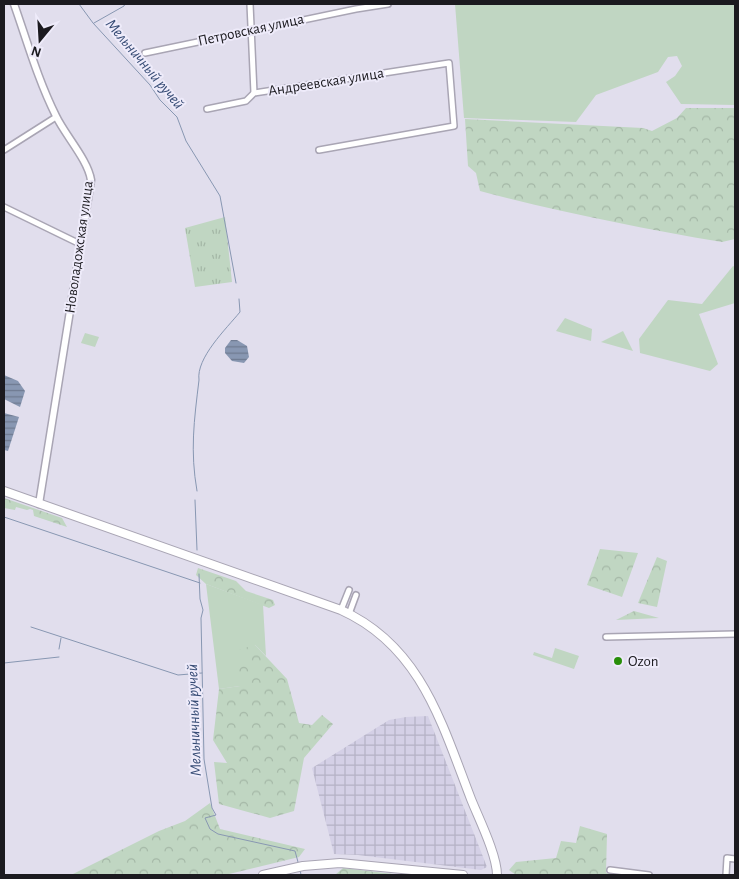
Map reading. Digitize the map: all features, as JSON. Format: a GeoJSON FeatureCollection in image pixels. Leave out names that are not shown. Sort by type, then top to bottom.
{"type":"FeatureCollection","features":[{"type":"Feature","properties":{"kind":"main road"},"geometry":{"type":"LineString","coordinates":[[4,491],[341,610],[378,633],[408,663],[425,688],[438,714],[496,864],[497,875]]}},
{"type":"Feature","properties":{"kind":"main road"},"geometry":{"type":"LineString","coordinates":[[263,875],[303,866],[340,863],[463,875]]}},
{"type":"Feature","properties":{"kind":"street","name":"Новоладожская улица"},"geometry":{"type":"LineString","coordinates":[[14,4],[39,76],[56,117],[90,174],[90,186],[39,504]]}},
{"type":"Feature","properties":{"kind":"street"},"geometry":{"type":"LineString","coordinates":[[250,4],[254,93]]}},
{"type":"Feature","properties":{"kind":"street","name":"Петровская улица"},"geometry":{"type":"LineString","coordinates":[[145,53],[356,8],[388,4]]}},
{"type":"Feature","properties":{"kind":"street","name":"Андреевская улица"},"geometry":{"type":"LineString","coordinates":[[207,109],[246,101],[254,93],[449,62],[454,126],[319,150]]}},
{"type":"Feature","properties":{"kind":"street"},"geometry":{"type":"LineString","coordinates":[[4,150],[56,117]]}},
{"type":"Feature","properties":{"kind":"street"},"geometry":{"type":"LineString","coordinates":[[4,207],[66,239],[80,244]]}},
{"type":"Feature","properties":{"kind":"street"},"geometry":{"type":"LineString","coordinates":[[341,610],[349,590]]}},
{"type":"Feature","properties":{"kind":"street"},"geometry":{"type":"LineString","coordinates":[[350,614],[356,595]]}},
{"type":"Feature","properties":{"kind":"street"},"geometry":{"type":"LineString","coordinates":[[606,637],[735,634]]}},
{"type":"Feature","properties":{"kind":"street"},"geometry":{"type":"LineString","coordinates":[[726,875],[727,858],[735,859]]}},
{"type":"Feature","properties":{"kind":"street"},"geometry":{"type":"LineString","coordinates":[[610,870],[649,875]]}},
{"type":"Feature","properties":{"kind":"shaded area"},"geometry":{"type":"Polygon","coordinates":[[[428,716],[487,867],[481,870],[358,855],[334,854],[312,768],[389,720],[428,716]]]}},
{"type":"Feature","properties":{"kind":"green space"},"geometry":{"type":"Polygon","coordinates":[[[455,4],[735,4],[735,105],[681,104],[666,82],[675,76],[682,66],[677,56],[668,57],[658,72],[596,95],[576,122],[464,118],[455,4]]]}},
{"type":"Feature","properties":{"kind":"green space"},"geometry":{"type":"Polygon","coordinates":[[[686,108],[735,108],[735,239],[722,242],[661,231],[570,213],[480,191],[476,173],[468,166],[465,119],[643,128],[652,131],[677,118],[686,108]]]}},
{"type":"Feature","properties":{"kind":"green space"},"geometry":{"type":"Polygon","coordinates":[[[225,217],[232,282],[195,287],[185,228],[225,217]]]}},
{"type":"Feature","properties":{"kind":"green space"},"geometry":{"type":"Polygon","coordinates":[[[733,266],[735,267],[735,303],[699,314],[718,364],[710,371],[640,353],[639,339],[668,300],[702,304],[733,266]]]}},
{"type":"Feature","properties":{"kind":"green space"},"geometry":{"type":"Polygon","coordinates":[[[565,318],[592,329],[591,341],[556,331],[565,318]]]}},
{"type":"Feature","properties":{"kind":"green space"},"geometry":{"type":"Polygon","coordinates":[[[623,331],[633,351],[601,342],[623,331]]]}},
{"type":"Feature","properties":{"kind":"green space"},"geometry":{"type":"Polygon","coordinates":[[[85,333],[99,337],[95,347],[81,343],[85,333]]]}},
{"type":"Feature","properties":{"kind":"green space"},"geometry":{"type":"Polygon","coordinates":[[[4,498],[62,518],[67,527],[34,516],[33,510],[30,509],[16,507],[15,510],[4,508],[4,498]]]}},
{"type":"Feature","properties":{"kind":"green space"},"geometry":{"type":"Polygon","coordinates":[[[600,549],[638,553],[622,597],[587,585],[600,549]]]}},
{"type":"Feature","properties":{"kind":"green space"},"geometry":{"type":"Polygon","coordinates":[[[657,557],[667,561],[657,607],[638,603],[657,557]]]}},
{"type":"Feature","properties":{"kind":"green space"},"geometry":{"type":"Polygon","coordinates":[[[198,568],[236,581],[246,591],[273,600],[275,605],[269,608],[206,584],[196,575],[198,568]]]}},
{"type":"Feature","properties":{"kind":"green space"},"geometry":{"type":"Polygon","coordinates":[[[206,584],[263,605],[266,656],[255,645],[240,686],[219,689],[206,584]]]}},
{"type":"Feature","properties":{"kind":"green space"},"geometry":{"type":"Polygon","coordinates":[[[634,611],[659,618],[616,620],[634,611]]]}},
{"type":"Feature","properties":{"kind":"green space"},"geometry":{"type":"Polygon","coordinates":[[[255,645],[287,679],[299,723],[312,725],[322,715],[333,724],[304,758],[294,811],[270,818],[219,804],[214,762],[227,763],[213,740],[219,689],[240,686],[238,650],[255,645]]]}},
{"type":"Feature","properties":{"kind":"green space"},"geometry":{"type":"Polygon","coordinates":[[[555,648],[579,656],[574,669],[533,655],[534,652],[552,658],[555,648]]]}},
{"type":"Feature","properties":{"kind":"green space"},"geometry":{"type":"Polygon","coordinates":[[[210,803],[220,829],[305,849],[299,857],[225,875],[71,875],[159,831],[185,821],[210,803]]]}},
{"type":"Feature","properties":{"kind":"green space"},"geometry":{"type":"Polygon","coordinates":[[[580,826],[607,834],[606,873],[624,875],[516,875],[509,870],[516,862],[556,858],[561,841],[576,843],[580,826]]]}},
{"type":"Feature","properties":{"kind":"green space"},"geometry":{"type":"Polygon","coordinates":[[[343,868],[402,875],[335,875],[343,868]]]}},
{"type":"Feature","properties":{"kind":"water"},"geometry":{"type":"Polygon","coordinates":[[[231,340],[237,340],[247,346],[249,357],[244,363],[232,361],[225,353],[225,348],[231,340]]]}},
{"type":"Feature","properties":{"kind":"water"},"geometry":{"type":"Polygon","coordinates":[[[4,375],[18,381],[25,391],[20,407],[4,399],[4,375]]]}},
{"type":"Feature","properties":{"kind":"water"},"geometry":{"type":"Polygon","coordinates":[[[4,413],[19,417],[8,451],[4,450],[4,413]]]}},
{"type":"Feature","properties":{"kind":"waterway","name":"Мельничный ручей"},"geometry":{"type":"LineString","coordinates":[[79,4],[93,23],[177,117],[186,141],[220,196],[236,283]]}},
{"type":"Feature","properties":{"kind":"waterway"},"geometry":{"type":"LineString","coordinates":[[94,23],[125,4]]}},
{"type":"Feature","properties":{"kind":"waterway","name":"Мельничный ручей"},"geometry":{"type":"LineString","coordinates":[[197,491],[193,449],[199,371],[213,344],[240,312],[239,299]]}},
{"type":"Feature","properties":{"kind":"waterway","name":"Мельничный ручей"},"geometry":{"type":"LineString","coordinates":[[195,500],[197,550]]}},
{"type":"Feature","properties":{"kind":"waterway"},"geometry":{"type":"LineString","coordinates":[[4,517],[200,583]]}},
{"type":"Feature","properties":{"kind":"waterway","name":"Мельничный ручей"},"geometry":{"type":"LineString","coordinates":[[199,574],[200,599],[203,610],[201,618],[204,759],[212,808],[216,815],[205,818],[210,829],[218,834],[295,851],[298,862]]}},
{"type":"Feature","properties":{"kind":"waterway"},"geometry":{"type":"LineString","coordinates":[[31,627],[178,675],[202,673]]}},
{"type":"Feature","properties":{"kind":"waterway"},"geometry":{"type":"LineString","coordinates":[[59,649],[61,638]]}},
{"type":"Feature","properties":{"kind":"waterway"},"geometry":{"type":"LineString","coordinates":[[4,663],[59,657]]}},
{"type":"Feature","properties":{"kind":"waterway","name":"Мельничный ручей"},"geometry":{"type":"LineString","coordinates":[[300,869],[301,875]]}},
{"type":"Feature","properties":{"kind":"place","name":"Ozon"},"geometry":{"type":"Point","coordinates":[618,661]}}]}
